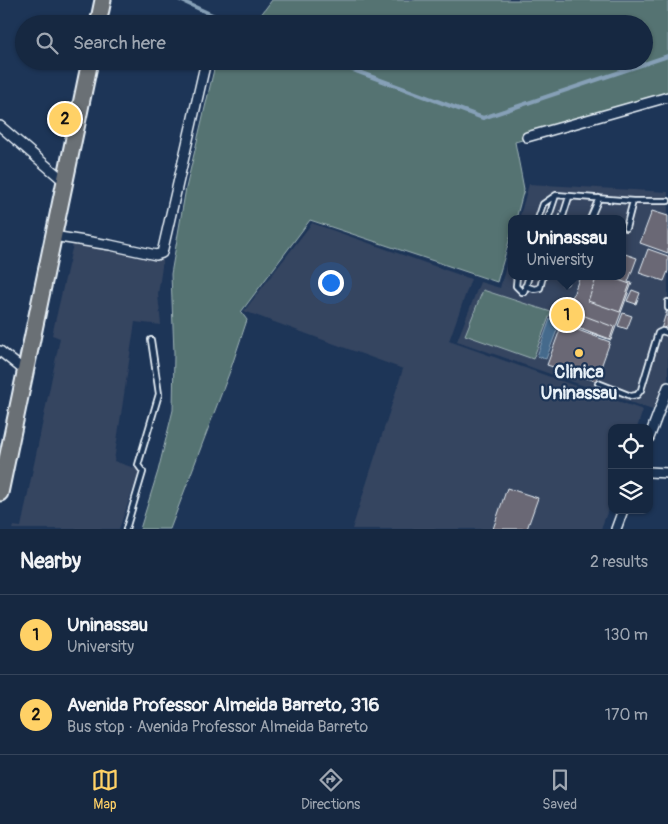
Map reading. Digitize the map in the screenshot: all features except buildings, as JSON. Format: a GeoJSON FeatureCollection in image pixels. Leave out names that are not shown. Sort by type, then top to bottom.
{"type":"FeatureCollection","features":[{"type":"Feature","properties":{"kind":"main road"},"geometry":{"type":"LineString","coordinates":[[100,15],[103,0]]}},
{"type":"Feature","properties":{"kind":"main road"},"geometry":{"type":"LineString","coordinates":[[0,493],[3,461],[25,371],[88,70]]}},
{"type":"Feature","properties":{"kind":"street"},"geometry":{"type":"LineString","coordinates":[[53,236],[156,255],[162,253],[204,70]]}},
{"type":"Feature","properties":{"kind":"street"},"geometry":{"type":"LineString","coordinates":[[527,138],[668,97]]}},
{"type":"Feature","properties":{"kind":"street"},"geometry":{"type":"LineString","coordinates":[[0,126],[64,181]]}},
{"type":"Feature","properties":{"kind":"street"},"geometry":{"type":"LineString","coordinates":[[0,351],[25,371]]}},
{"type":"Feature","properties":{"kind":"street"},"geometry":{"type":"LineString","coordinates":[[653,427],[668,387]]}},
{"type":"Feature","properties":{"kind":"street"},"geometry":{"type":"LineString","coordinates":[[653,472],[668,473]]}},
{"type":"Feature","properties":{"kind":"street"},"geometry":{"type":"LineString","coordinates":[[616,529],[622,514]]}},
{"type":"Feature","properties":{"kind":"lane"},"geometry":{"type":"LineString","coordinates":[[549,215],[556,195]]}},
{"type":"Feature","properties":{"kind":"lane"},"geometry":{"type":"LineString","coordinates":[[539,215],[543,204],[556,195],[569,198],[668,201]]}},
{"type":"Feature","properties":{"kind":"lane"},"geometry":{"type":"LineString","coordinates":[[563,215],[569,198]]}},
{"type":"Feature","properties":{"kind":"lane"},"geometry":{"type":"LineString","coordinates":[[592,215],[599,198]]}},
{"type":"Feature","properties":{"kind":"lane"},"geometry":{"type":"LineString","coordinates":[[626,228],[634,201]]}},
{"type":"Feature","properties":{"kind":"lane"},"geometry":{"type":"LineString","coordinates":[[517,280],[516,286],[522,292],[527,280]]}},
{"type":"Feature","properties":{"kind":"lane"},"geometry":{"type":"LineString","coordinates":[[525,286],[534,289],[540,288],[542,280]]}},
{"type":"Feature","properties":{"kind":"lane"},"geometry":{"type":"LineString","coordinates":[[668,302],[668,308]]}},
{"type":"Feature","properties":{"kind":"lane"},"geometry":{"type":"LineString","coordinates":[[598,383],[631,396],[637,395],[641,390],[658,333],[662,331],[668,333]]}},
{"type":"Feature","properties":{"kind":"lane"},"geometry":{"type":"LineString","coordinates":[[126,529],[143,472],[138,465],[159,394],[151,340]]}},
{"type":"Feature","properties":{"kind":"shaded area"},"geometry":{"type":"Polygon","coordinates":[[[529,184],[668,192],[668,385],[658,412],[457,341],[480,282],[500,288],[508,259],[508,280],[626,280],[626,215],[520,215],[529,184]]]}},
{"type":"Feature","properties":{"kind":"shaded area"},"geometry":{"type":"Polygon","coordinates":[[[312,223],[471,279],[449,341],[643,410],[638,424],[608,424],[608,510],[601,529],[352,529],[403,369],[244,311],[312,223]]]}},
{"type":"Feature","properties":{"kind":"shaded area"},"geometry":{"type":"Polygon","coordinates":[[[73,244],[163,260],[158,294],[161,325],[135,322],[114,461],[140,470],[119,529],[12,529],[13,526],[21,527],[60,338],[52,335],[73,244]]]}},
{"type":"Feature","properties":{"kind":"shaded area"},"geometry":{"type":"Polygon","coordinates":[[[550,319],[560,322],[546,359],[537,356],[550,319]]]}},
{"type":"Feature","properties":{"kind":"green space"},"geometry":{"type":"Polygon","coordinates":[[[272,0],[668,0],[668,100],[515,142],[524,189],[517,215],[508,215],[508,245],[497,282],[310,220],[241,312],[247,320],[230,371],[170,529],[140,529],[158,471],[173,410],[174,353],[171,274],[186,188],[214,70],[653,70],[653,15],[261,15],[272,0]]]}},
{"type":"Feature","properties":{"kind":"green space"},"geometry":{"type":"Polygon","coordinates":[[[483,290],[551,312],[533,359],[465,335],[483,290]]]}},
{"type":"Feature","properties":{"kind":"waterway"},"geometry":{"type":"LineString","coordinates":[[180,0],[212,15]]}},
{"type":"Feature","properties":{"kind":"waterway"},"geometry":{"type":"LineString","coordinates":[[653,61],[668,56]]}},
{"type":"Feature","properties":{"kind":"waterway"},"geometry":{"type":"LineString","coordinates":[[353,70],[483,118],[626,70]]}},
{"type":"Feature","properties":{"kind":"place","name":"Avenida Professor Almeida Barreto, 316"},"geometry":{"type":"Point","coordinates":[65,119]}},
{"type":"Feature","properties":{"kind":"place","name":"Uninassau"},"geometry":{"type":"Point","coordinates":[567,315]}},
{"type":"Feature","properties":{"kind":"place","name":"Clinica Uninassau"},"geometry":{"type":"Point","coordinates":[579,353]}}]}
